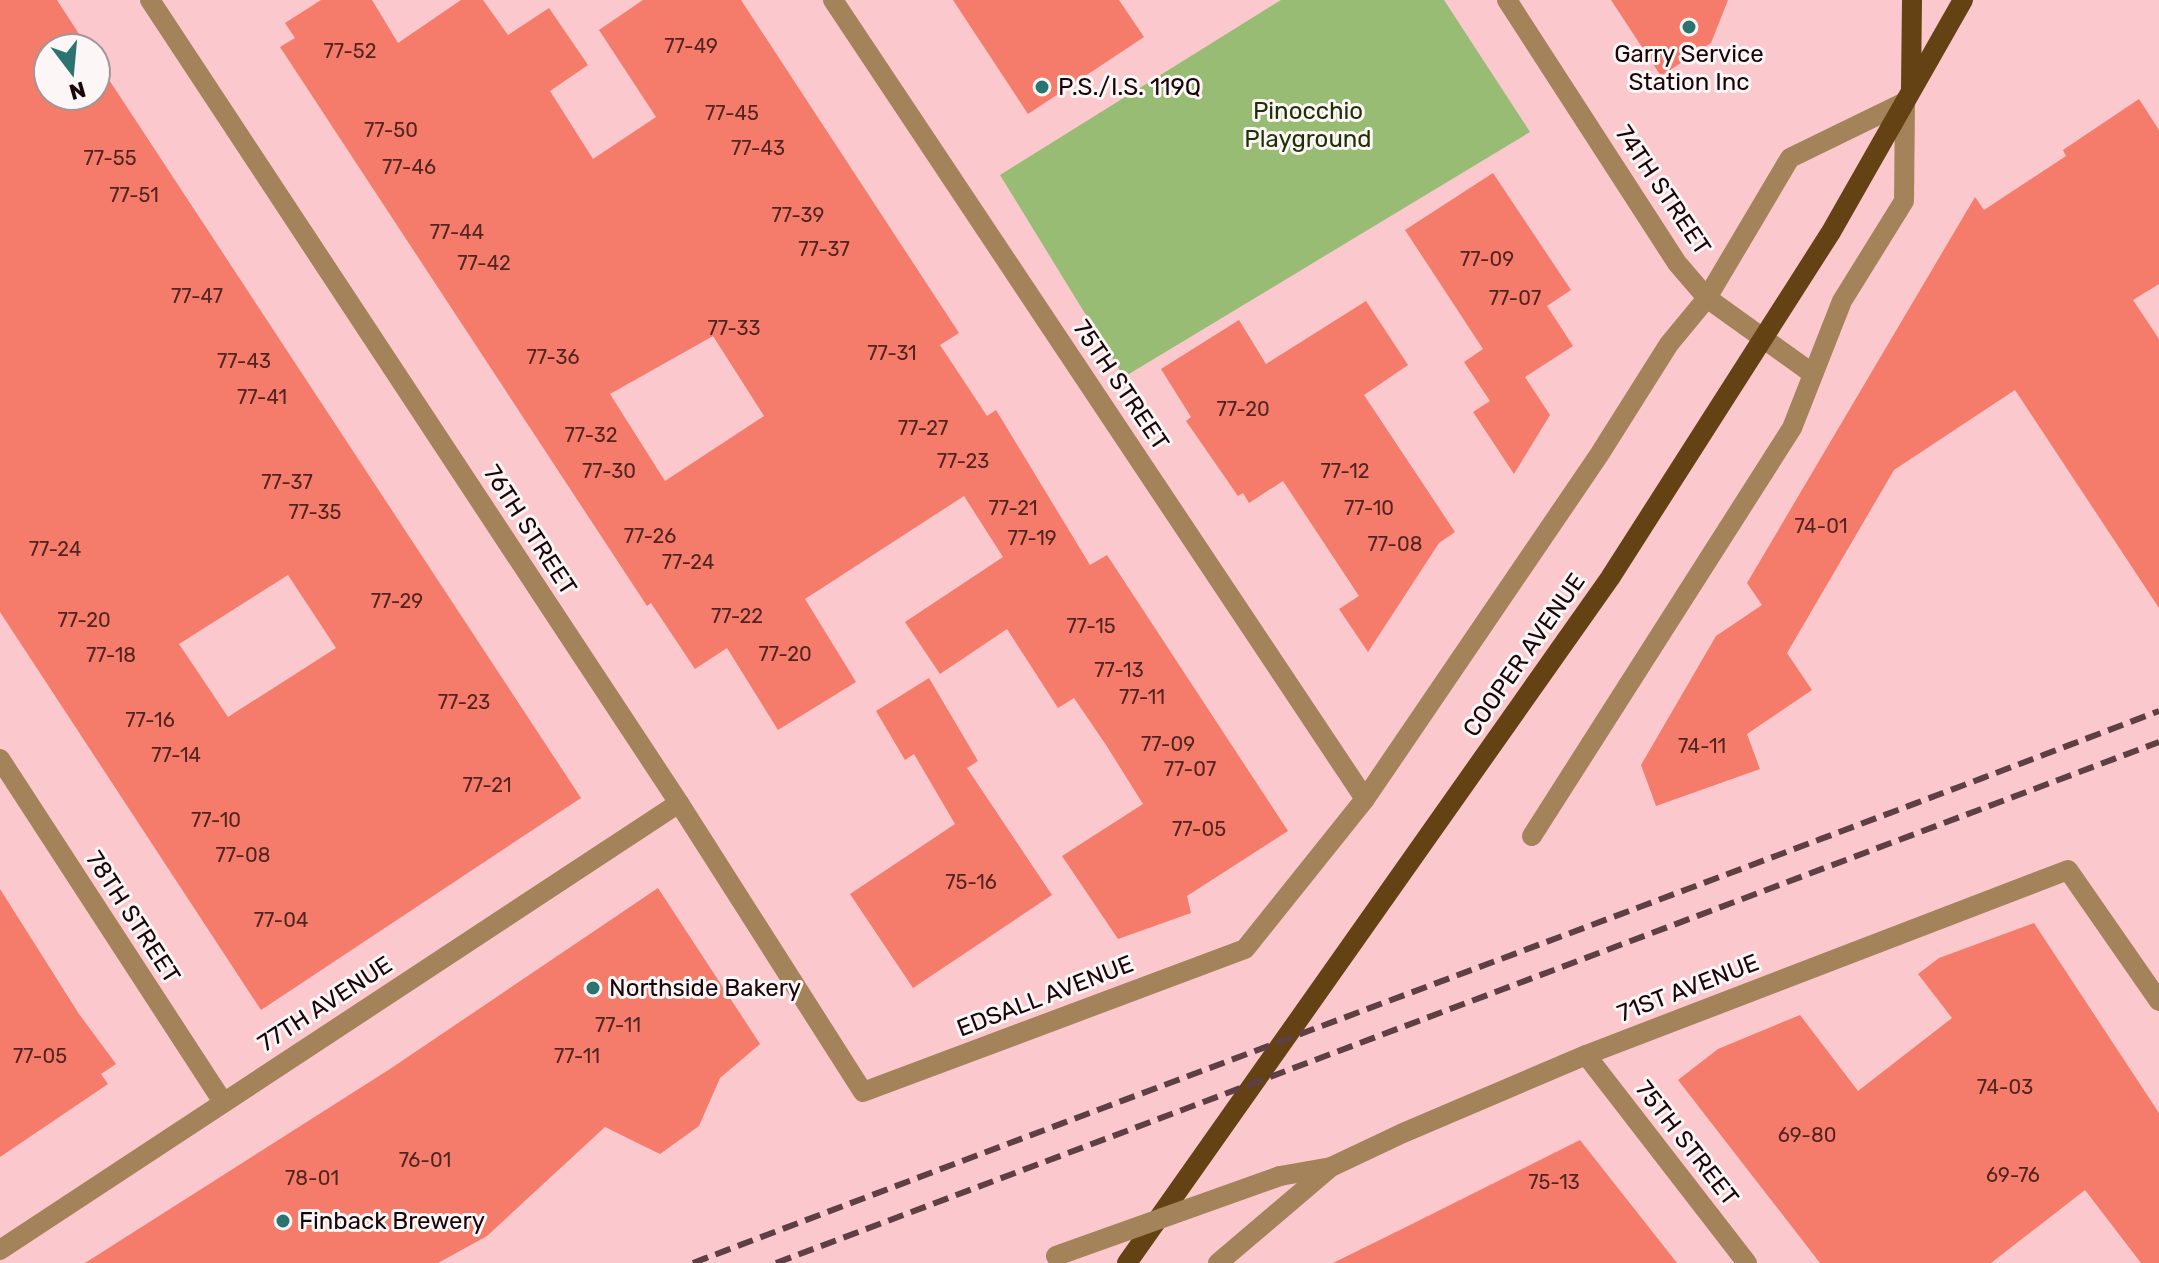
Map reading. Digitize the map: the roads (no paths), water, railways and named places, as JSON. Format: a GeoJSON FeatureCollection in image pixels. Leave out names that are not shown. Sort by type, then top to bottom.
{"type":"FeatureCollection","features":[{"type":"Feature","properties":{"kind":"main road"},"geometry":{"type":"LineString","coordinates":[[1908,97],[1912,0]]}},
{"type":"Feature","properties":{"kind":"main road","name":"COOPER AVENUE"},"geometry":{"type":"LineString","coordinates":[[1127,1263],[1610,578],[1831,232],[1963,0]]}},
{"type":"Feature","properties":{"kind":"street","name":"76TH STREET"},"geometry":{"type":"LineString","coordinates":[[150,0],[679,803],[863,1092]]}},
{"type":"Feature","properties":{"kind":"street","name":"75TH STREET"},"geometry":{"type":"LineString","coordinates":[[833,0],[1365,799]]}},
{"type":"Feature","properties":{"kind":"street","name":"74TH STREET"},"geometry":{"type":"LineString","coordinates":[[1507,0],[1677,263],[1707,298],[1813,374]]}},
{"type":"Feature","properties":{"kind":"street","name":"COOPER AVENUE"},"geometry":{"type":"LineString","coordinates":[[1245,949],[1365,799],[1599,455],[1669,344],[1707,298],[1790,158],[1908,97],[1904,201],[1842,301],[1792,428],[1532,836]]}},
{"type":"Feature","properties":{"kind":"street","name":"78TH STREET"},"geometry":{"type":"LineString","coordinates":[[0,759],[223,1102]]}},
{"type":"Feature","properties":{"kind":"street","name":"77TH AVENUE"},"geometry":{"type":"LineString","coordinates":[[0,1250],[679,803]]}},
{"type":"Feature","properties":{"kind":"street","name":"71ST AVENUE"},"geometry":{"type":"LineString","coordinates":[[1331,1167],[1586,1055],[2068,870],[2159,1001]]}},
{"type":"Feature","properties":{"kind":"street","name":"EDSALL AVENUE"},"geometry":{"type":"LineString","coordinates":[[863,1092],[1245,949]]}},
{"type":"Feature","properties":{"kind":"street","name":"75TH STREET"},"geometry":{"type":"LineString","coordinates":[[1586,1055],[1747,1263]]}},
{"type":"Feature","properties":{"kind":"street"},"geometry":{"type":"LineString","coordinates":[[1052,1260],[1280,1176],[1331,1167]]}},
{"type":"Feature","properties":{"kind":"street"},"geometry":{"type":"LineString","coordinates":[[1218,1263],[1331,1167]]}},
{"type":"Feature","properties":{"kind":"railway"},"geometry":{"type":"LineString","coordinates":[[693,1263],[2159,711]]}},
{"type":"Feature","properties":{"kind":"railway"},"geometry":{"type":"LineString","coordinates":[[776,1263],[2159,742]]}},
{"type":"Feature","properties":{"kind":"place","name":"Garry Service Station Inc"},"geometry":{"type":"Point","coordinates":[1689,27]}},
{"type":"Feature","properties":{"kind":"place","name":"P.S./I.S. 119Q"},"geometry":{"type":"Point","coordinates":[1042,87]}},
{"type":"Feature","properties":{"kind":"place","name":"Northside Bakery"},"geometry":{"type":"Point","coordinates":[593,988]}},
{"type":"Feature","properties":{"kind":"place","name":"Finback Brewery"},"geometry":{"type":"Point","coordinates":[283,1221]}},
{"type":"Feature","properties":{"kind":"park label","name":"Pinocchio Playground"},"geometry":{"type":"Point","coordinates":[1308,125]}}]}
